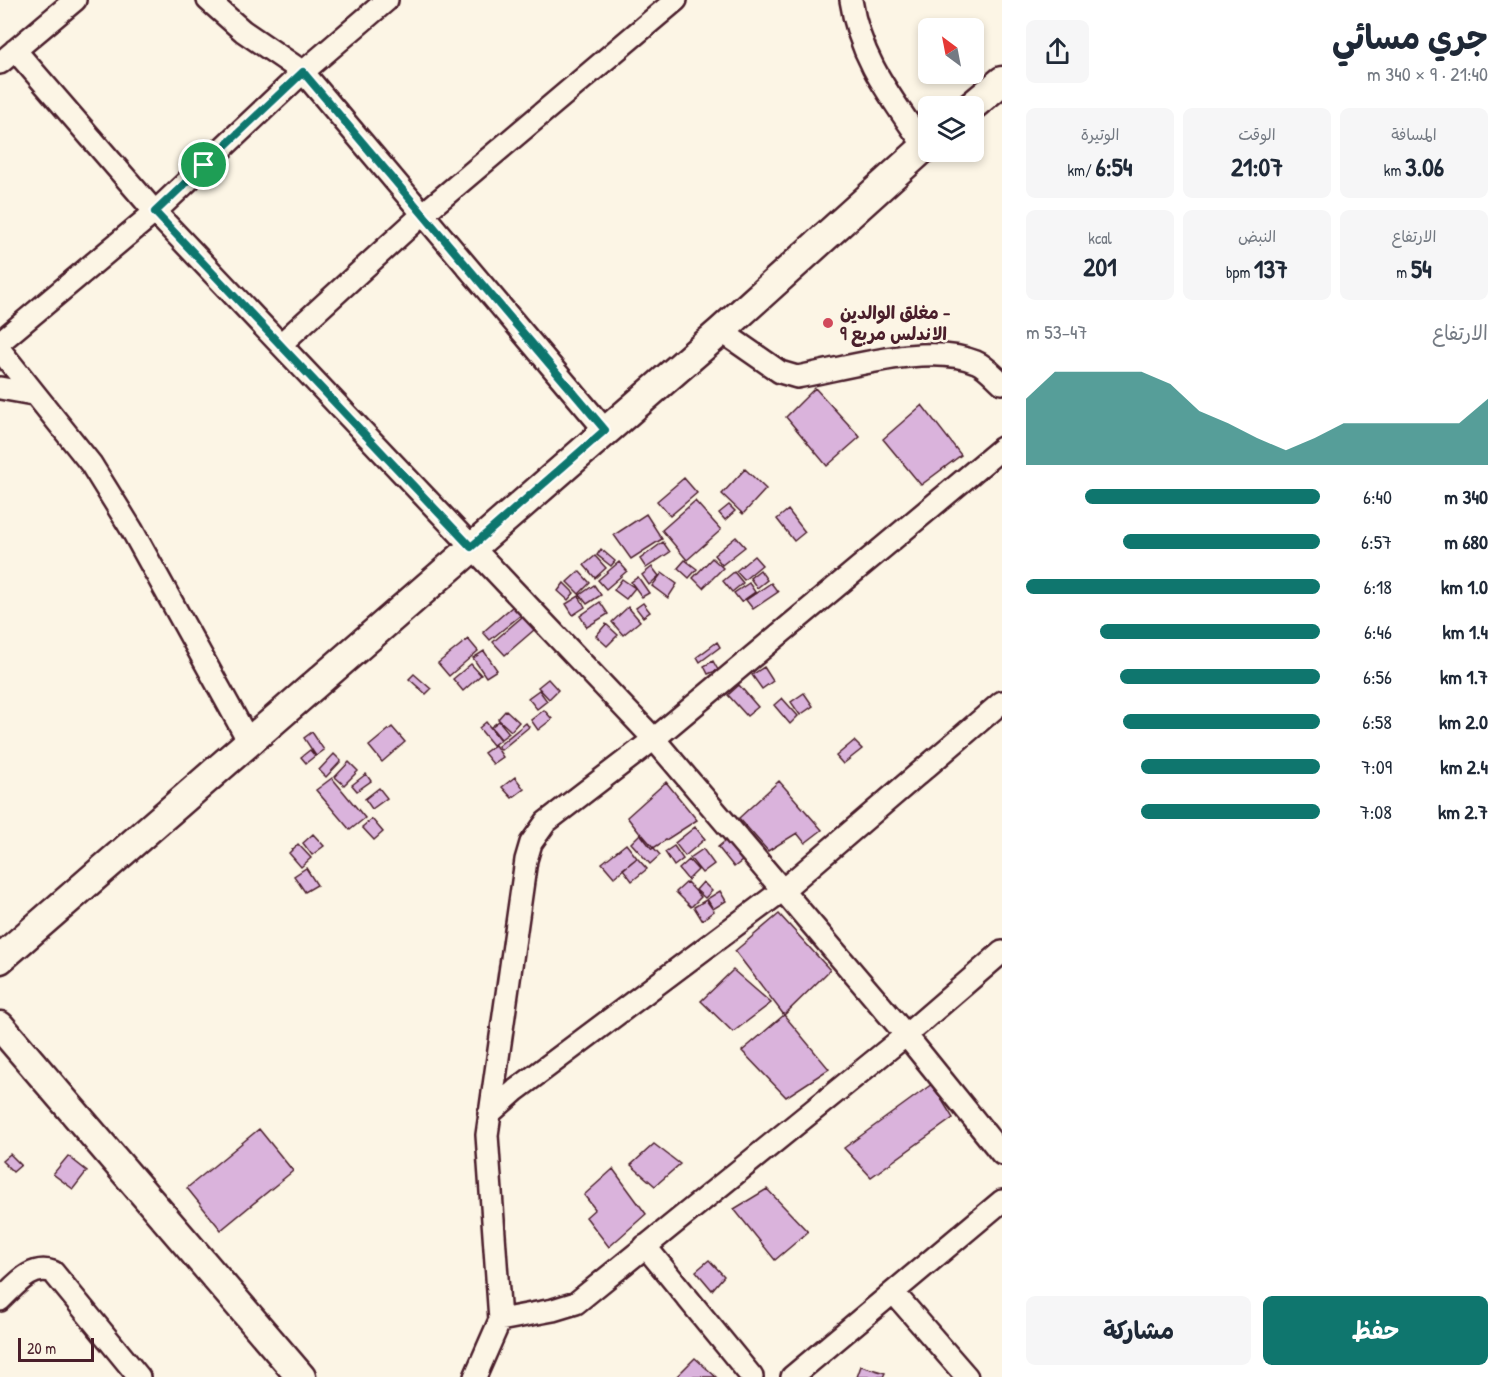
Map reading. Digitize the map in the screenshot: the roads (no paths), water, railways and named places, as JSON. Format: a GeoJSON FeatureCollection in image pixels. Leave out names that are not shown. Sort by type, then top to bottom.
{"type":"FeatureCollection","features":[{"type":"Feature","properties":{"kind":"street"},"geometry":{"type":"LineString","coordinates":[[75,0],[8,57],[654,739],[784,889],[1002,1154]]}},
{"type":"Feature","properties":{"kind":"street"},"geometry":{"type":"LineString","coordinates":[[208,0],[243,31],[303,72],[605,430]]}},
{"type":"Feature","properties":{"kind":"street"},"geometry":{"type":"LineString","coordinates":[[0,342],[155,212],[303,72],[387,0]]}},
{"type":"Feature","properties":{"kind":"street"},"geometry":{"type":"LineString","coordinates":[[281,344],[423,214],[676,0]]}},
{"type":"Feature","properties":{"kind":"street"},"geometry":{"type":"LineString","coordinates":[[851,0],[855,28],[873,71],[918,133]]}},
{"type":"Feature","properties":{"kind":"street"},"geometry":{"type":"LineString","coordinates":[[984,96],[1002,81]]}},
{"type":"Feature","properties":{"kind":"street"},"geometry":{"type":"LineString","coordinates":[[0,959],[248,740],[721,331],[918,153]]}},
{"type":"Feature","properties":{"kind":"street"},"geometry":{"type":"LineString","coordinates":[[721,331],[780,372],[797,377],[927,353],[950,355],[978,363],[1002,382]]}},
{"type":"Feature","properties":{"kind":"street"},"geometry":{"type":"LineString","coordinates":[[0,350],[91,464],[126,520],[248,740]]}},
{"type":"Feature","properties":{"kind":"street"},"geometry":{"type":"LineString","coordinates":[[0,388],[33,394]]}},
{"type":"Feature","properties":{"kind":"street"},"geometry":{"type":"LineString","coordinates":[[475,1377],[500,1320],[487,1135],[526,860],[531,843],[546,822],[654,739],[1002,448]]}},
{"type":"Feature","properties":{"kind":"street"},"geometry":{"type":"LineString","coordinates":[[489,1114],[516,1090],[784,889],[1002,702]]}},
{"type":"Feature","properties":{"kind":"street"},"geometry":{"type":"LineString","coordinates":[[500,1320],[553,1310],[576,1303],[906,1035],[1002,952]]}},
{"type":"Feature","properties":{"kind":"street"},"geometry":{"type":"LineString","coordinates":[[0,1026],[301,1377]]}},
{"type":"Feature","properties":{"kind":"street"},"geometry":{"type":"LineString","coordinates":[[792,1377],[1002,1202]]}},
{"type":"Feature","properties":{"kind":"street"},"geometry":{"type":"LineString","coordinates":[[645,1246],[752,1377]]}},
{"type":"Feature","properties":{"kind":"street"},"geometry":{"type":"LineString","coordinates":[[0,1300],[30,1273],[42,1268],[53,1272],[139,1377]]}},
{"type":"Feature","properties":{"kind":"street"},"geometry":{"type":"LineString","coordinates":[[894,1293],[967,1377]]}},
{"type":"Feature","properties":{"kind":"place","name":"مغلق الوالدين - الاندلس مربع 9"},"geometry":{"type":"Point","coordinates":[828,323]}}]}
